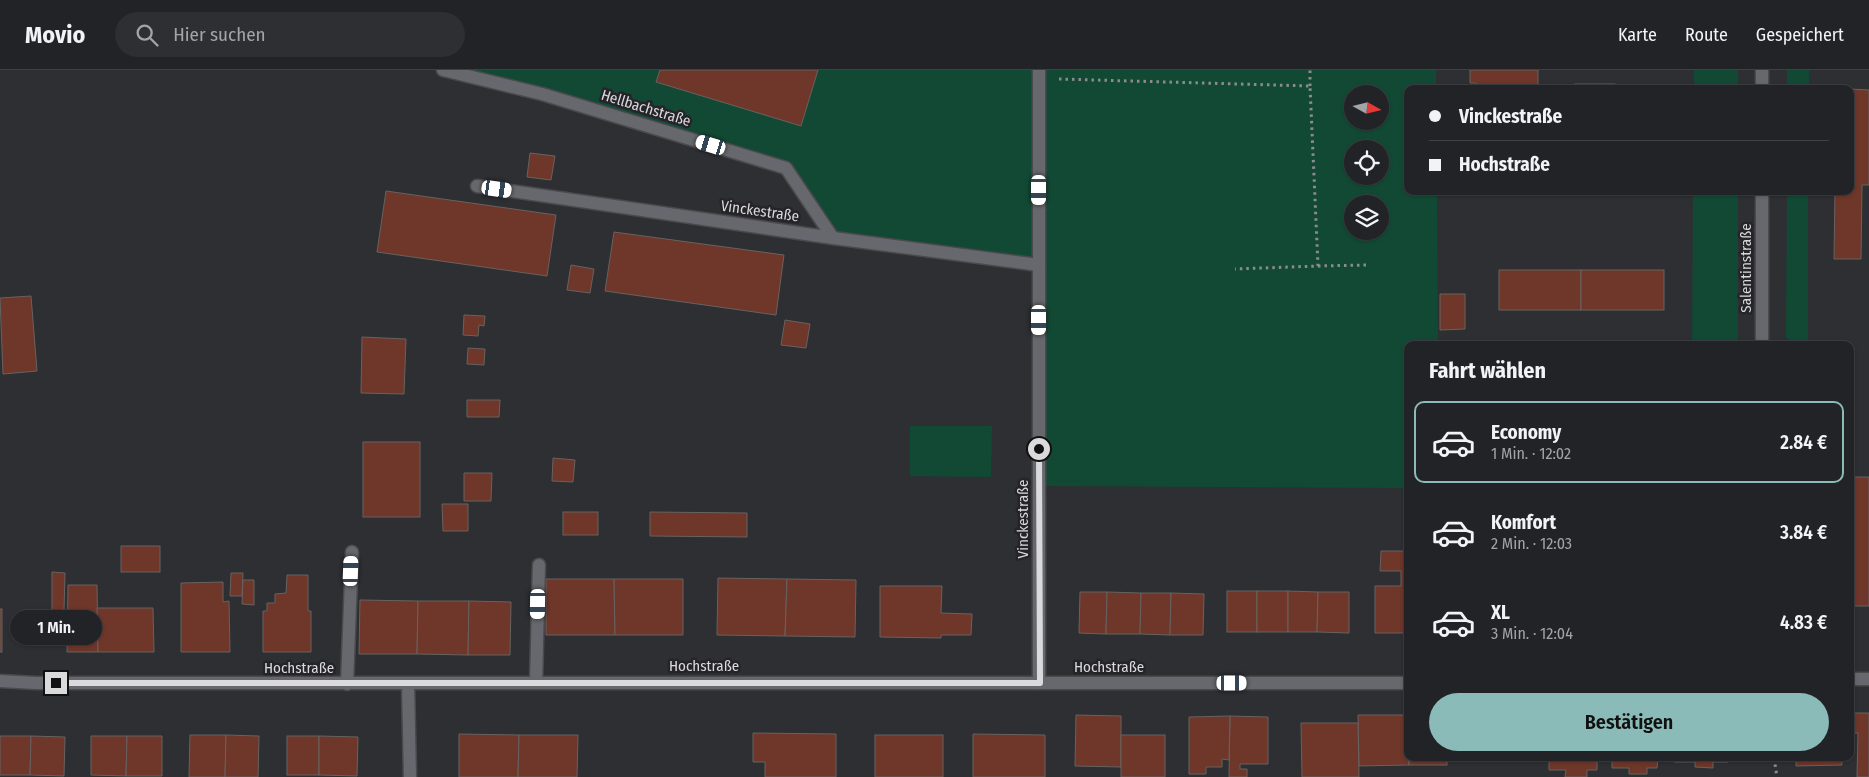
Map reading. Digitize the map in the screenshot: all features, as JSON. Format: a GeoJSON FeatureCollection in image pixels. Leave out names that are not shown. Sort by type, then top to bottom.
{"type":"FeatureCollection","features":[{"type":"Feature","properties":{"kind":"street","name":"Hellbachstraße"},"geometry":{"type":"LineString","coordinates":[[443,70],[542,94],[786,168],[833,238]]}},
{"type":"Feature","properties":{"kind":"street"},"geometry":{"type":"LineString","coordinates":[[1762,70],[1762,85]]}},
{"type":"Feature","properties":{"kind":"street","name":"Vinckestraße"},"geometry":{"type":"LineString","coordinates":[[1039,74],[1040,683]]}},
{"type":"Feature","properties":{"kind":"street","name":"Vinckestraße"},"geometry":{"type":"LineString","coordinates":[[477,186],[833,238],[1039,265]]}},
{"type":"Feature","properties":{"kind":"street","name":"Salentinstraße"},"geometry":{"type":"LineString","coordinates":[[1762,195],[1762,341]]}},
{"type":"Feature","properties":{"kind":"street"},"geometry":{"type":"LineString","coordinates":[[347,684],[352,552]]}},
{"type":"Feature","properties":{"kind":"street"},"geometry":{"type":"LineString","coordinates":[[536,682],[539,565]]}},
{"type":"Feature","properties":{"kind":"street"},"geometry":{"type":"LineString","coordinates":[[1854,679],[1869,679]]}},
{"type":"Feature","properties":{"kind":"street","name":"Hochstraße"},"geometry":{"type":"LineString","coordinates":[[0,681],[36,683],[347,684],[536,682],[1404,683]]}},
{"type":"Feature","properties":{"kind":"street"},"geometry":{"type":"LineString","coordinates":[[408,684],[410,777]]}},
{"type":"Feature","properties":{"kind":"path"},"geometry":{"type":"LineString","coordinates":[[1310,70],[1318,266]]}},
{"type":"Feature","properties":{"kind":"path"},"geometry":{"type":"LineString","coordinates":[[1039,74],[1310,86]]}},
{"type":"Feature","properties":{"kind":"path"},"geometry":{"type":"LineString","coordinates":[[1235,269],[1369,265]]}},
{"type":"Feature","properties":{"kind":"path"},"geometry":{"type":"LineString","coordinates":[[1774,761],[1777,777]]}},
{"type":"Feature","properties":{"kind":"green space"},"geometry":{"type":"Polygon","coordinates":[[[443,70],[1436,70],[1436,85],[1404,85],[1404,195],[1437,195],[1438,341],[1404,341],[1404,488],[1039,486],[1039,265],[833,238],[786,168],[443,70]]]}},
{"type":"Feature","properties":{"kind":"green space"},"geometry":{"type":"Polygon","coordinates":[[[1694,70],[1738,70],[1738,85],[1694,85],[1694,70]]]}},
{"type":"Feature","properties":{"kind":"green space"},"geometry":{"type":"Polygon","coordinates":[[[1787,70],[1809,70],[1809,85],[1787,85],[1787,70]]]}},
{"type":"Feature","properties":{"kind":"green space"},"geometry":{"type":"Polygon","coordinates":[[[1693,195],[1738,195],[1738,341],[1692,341],[1693,195]]]}},
{"type":"Feature","properties":{"kind":"green space"},"geometry":{"type":"Polygon","coordinates":[[[1787,195],[1808,195],[1808,341],[1791,341],[1786,338],[1787,195]]]}},
{"type":"Feature","properties":{"kind":"green space"},"geometry":{"type":"Polygon","coordinates":[[[910,426],[992,426],[991,477],[910,476],[910,426]]]}},
{"type":"Feature","properties":{"kind":"building"},"geometry":{"type":"Polygon","coordinates":[[[660,70],[818,70],[801,126],[656,82],[660,70]]]}},
{"type":"Feature","properties":{"kind":"building"},"geometry":{"type":"Polygon","coordinates":[[[1470,70],[1538,70],[1538,85],[1476,85],[1476,83],[1470,83],[1470,70]]]}},
{"type":"Feature","properties":{"kind":"building"},"geometry":{"type":"Polygon","coordinates":[[[1575,84],[1615,84],[1615,85],[1575,84]]]}},
{"type":"Feature","properties":{"kind":"building"},"geometry":{"type":"Polygon","coordinates":[[[1854,89],[1869,90],[1869,185],[1862,185],[1861,259],[1834,259],[1835,195],[1854,195],[1854,89]]]}},
{"type":"Feature","properties":{"kind":"building"},"geometry":{"type":"Polygon","coordinates":[[[530,153],[555,156],[551,180],[527,177],[530,153]]]}},
{"type":"Feature","properties":{"kind":"building"},"geometry":{"type":"Polygon","coordinates":[[[386,191],[556,215],[547,276],[377,252],[386,191]]]}},
{"type":"Feature","properties":{"kind":"building"},"geometry":{"type":"Polygon","coordinates":[[[614,232],[784,255],[776,315],[605,291],[614,232]]]}},
{"type":"Feature","properties":{"kind":"building"},"geometry":{"type":"Polygon","coordinates":[[[571,265],[594,269],[590,293],[567,290],[571,265]]]}},
{"type":"Feature","properties":{"kind":"building"},"geometry":{"type":"Polygon","coordinates":[[[1499,270],[1581,270],[1581,310],[1499,310],[1499,270]]]}},
{"type":"Feature","properties":{"kind":"building"},"geometry":{"type":"Polygon","coordinates":[[[1581,270],[1664,270],[1664,310],[1581,310],[1581,270]]]}},
{"type":"Feature","properties":{"kind":"building"},"geometry":{"type":"Polygon","coordinates":[[[1440,294],[1465,294],[1465,329],[1440,330],[1440,294]]]}},
{"type":"Feature","properties":{"kind":"building"},"geometry":{"type":"Polygon","coordinates":[[[31,296],[37,371],[3,374],[0,298],[31,296]]]}},
{"type":"Feature","properties":{"kind":"building"},"geometry":{"type":"Polygon","coordinates":[[[464,315],[485,316],[484,326],[479,325],[478,336],[463,335],[464,315]]]}},
{"type":"Feature","properties":{"kind":"building"},"geometry":{"type":"Polygon","coordinates":[[[785,320],[810,324],[806,348],[781,345],[785,320]]]}},
{"type":"Feature","properties":{"kind":"building"},"geometry":{"type":"Polygon","coordinates":[[[362,337],[406,339],[404,394],[361,393],[362,337]]]}},
{"type":"Feature","properties":{"kind":"building"},"geometry":{"type":"Polygon","coordinates":[[[468,348],[485,349],[484,365],[467,364],[468,348]]]}},
{"type":"Feature","properties":{"kind":"building"},"geometry":{"type":"Polygon","coordinates":[[[467,400],[500,400],[499,417],[467,417],[467,400]]]}},
{"type":"Feature","properties":{"kind":"building"},"geometry":{"type":"Polygon","coordinates":[[[363,442],[420,442],[420,517],[363,517],[363,442]]]}},
{"type":"Feature","properties":{"kind":"building"},"geometry":{"type":"Polygon","coordinates":[[[553,458],[575,460],[573,482],[552,481],[553,458]]]}},
{"type":"Feature","properties":{"kind":"building"},"geometry":{"type":"Polygon","coordinates":[[[464,473],[492,473],[491,501],[464,501],[464,473]]]}},
{"type":"Feature","properties":{"kind":"building"},"geometry":{"type":"Polygon","coordinates":[[[1854,477],[1869,477],[1869,606],[1854,606],[1854,477]]]}},
{"type":"Feature","properties":{"kind":"building"},"geometry":{"type":"Polygon","coordinates":[[[442,504],[468,504],[468,531],[443,531],[442,504]]]}},
{"type":"Feature","properties":{"kind":"building"},"geometry":{"type":"Polygon","coordinates":[[[563,512],[598,512],[598,535],[563,535],[563,512]]]}},
{"type":"Feature","properties":{"kind":"building"},"geometry":{"type":"Polygon","coordinates":[[[650,512],[747,513],[747,537],[650,536],[650,512]]]}},
{"type":"Feature","properties":{"kind":"building"},"geometry":{"type":"Polygon","coordinates":[[[121,546],[160,546],[160,572],[121,572],[121,546]]]}},
{"type":"Feature","properties":{"kind":"building"},"geometry":{"type":"Polygon","coordinates":[[[1381,551],[1404,551],[1404,633],[1375,633],[1375,586],[1401,586],[1401,571],[1380,571],[1381,551]]]}},
{"type":"Feature","properties":{"kind":"building"},"geometry":{"type":"Polygon","coordinates":[[[52,572],[65,573],[64,611],[52,611],[52,572]]]}},
{"type":"Feature","properties":{"kind":"building"},"geometry":{"type":"Polygon","coordinates":[[[231,573],[243,573],[242,596],[230,596],[231,573]]]}},
{"type":"Feature","properties":{"kind":"building"},"geometry":{"type":"Polygon","coordinates":[[[287,575],[308,575],[308,611],[311,611],[311,652],[263,652],[263,611],[267,611],[267,603],[275,603],[275,594],[286,593],[287,575]]]}},
{"type":"Feature","properties":{"kind":"building"},"geometry":{"type":"Polygon","coordinates":[[[718,578],[787,579],[785,636],[717,635],[718,578]]]}},
{"type":"Feature","properties":{"kind":"building"},"geometry":{"type":"Polygon","coordinates":[[[546,579],[614,579],[615,635],[546,635],[546,579]]]}},
{"type":"Feature","properties":{"kind":"building"},"geometry":{"type":"Polygon","coordinates":[[[614,579],[683,579],[683,635],[615,635],[614,579]]]}},
{"type":"Feature","properties":{"kind":"building"},"geometry":{"type":"Polygon","coordinates":[[[787,579],[856,580],[855,637],[785,636],[787,579]]]}},
{"type":"Feature","properties":{"kind":"building"},"geometry":{"type":"Polygon","coordinates":[[[243,580],[254,580],[254,605],[242,604],[243,580]]]}},
{"type":"Feature","properties":{"kind":"building"},"geometry":{"type":"Polygon","coordinates":[[[223,582],[223,602],[229,601],[230,652],[181,652],[181,583],[223,582]]]}},
{"type":"Feature","properties":{"kind":"building"},"geometry":{"type":"Polygon","coordinates":[[[68,585],[97,585],[98,652],[67,652],[68,585]]]}},
{"type":"Feature","properties":{"kind":"building"},"geometry":{"type":"Polygon","coordinates":[[[880,586],[942,586],[941,613],[972,614],[971,635],[941,635],[941,638],[880,637],[880,586]]]}},
{"type":"Feature","properties":{"kind":"building"},"geometry":{"type":"Polygon","coordinates":[[[1227,591],[1257,591],[1257,632],[1227,632],[1227,591]]]}},
{"type":"Feature","properties":{"kind":"building"},"geometry":{"type":"Polygon","coordinates":[[[1257,591],[1288,591],[1288,632],[1257,632],[1257,591]]]}},
{"type":"Feature","properties":{"kind":"building"},"geometry":{"type":"Polygon","coordinates":[[[1288,591],[1318,592],[1317,632],[1288,632],[1288,591]]]}},
{"type":"Feature","properties":{"kind":"building"},"geometry":{"type":"Polygon","coordinates":[[[1080,592],[1107,592],[1106,634],[1079,633],[1080,592]]]}},
{"type":"Feature","properties":{"kind":"building"},"geometry":{"type":"Polygon","coordinates":[[[1107,592],[1141,593],[1140,634],[1106,634],[1107,592]]]}},
{"type":"Feature","properties":{"kind":"building"},"geometry":{"type":"Polygon","coordinates":[[[1318,592],[1349,592],[1349,633],[1317,632],[1318,592]]]}},
{"type":"Feature","properties":{"kind":"building"},"geometry":{"type":"Polygon","coordinates":[[[1141,593],[1171,593],[1170,635],[1140,634],[1141,593]]]}},
{"type":"Feature","properties":{"kind":"building"},"geometry":{"type":"Polygon","coordinates":[[[1171,593],[1204,594],[1203,635],[1170,635],[1171,593]]]}},
{"type":"Feature","properties":{"kind":"building"},"geometry":{"type":"Polygon","coordinates":[[[360,600],[418,601],[417,654],[359,654],[360,600]]]}},
{"type":"Feature","properties":{"kind":"building"},"geometry":{"type":"Polygon","coordinates":[[[418,601],[469,601],[468,655],[417,654],[418,601]]]}},
{"type":"Feature","properties":{"kind":"building"},"geometry":{"type":"Polygon","coordinates":[[[469,601],[511,602],[510,655],[468,655],[469,601]]]}},
{"type":"Feature","properties":{"kind":"building"},"geometry":{"type":"Polygon","coordinates":[[[97,608],[153,608],[154,652],[98,652],[97,608]]]}},
{"type":"Feature","properties":{"kind":"building"},"geometry":{"type":"Polygon","coordinates":[[[0,609],[2,609],[2,652],[0,652],[0,609]]]}},
{"type":"Feature","properties":{"kind":"building"},"geometry":{"type":"Polygon","coordinates":[[[1854,713],[1869,713],[1869,777],[1857,777],[1858,733],[1854,733],[1854,713]]]}},
{"type":"Feature","properties":{"kind":"building"},"geometry":{"type":"Polygon","coordinates":[[[1076,715],[1121,716],[1121,767],[1075,766],[1076,715]]]}},
{"type":"Feature","properties":{"kind":"building"},"geometry":{"type":"Polygon","coordinates":[[[1358,715],[1404,715],[1404,761],[1409,761],[1409,765],[1359,766],[1358,715]]]}},
{"type":"Feature","properties":{"kind":"building"},"geometry":{"type":"Polygon","coordinates":[[[1230,716],[1268,717],[1268,764],[1240,764],[1240,769],[1247,769],[1247,777],[1229,777],[1230,716]]]}},
{"type":"Feature","properties":{"kind":"building"},"geometry":{"type":"Polygon","coordinates":[[[1230,716],[1229,760],[1222,759],[1222,767],[1206,767],[1206,774],[1189,774],[1189,717],[1230,716]]]}},
{"type":"Feature","properties":{"kind":"building"},"geometry":{"type":"Polygon","coordinates":[[[1301,723],[1358,723],[1359,777],[1302,777],[1301,723]]]}},
{"type":"Feature","properties":{"kind":"building"},"geometry":{"type":"Polygon","coordinates":[[[753,733],[836,734],[836,777],[765,777],[765,762],[753,762],[753,733]]]}},
{"type":"Feature","properties":{"kind":"building"},"geometry":{"type":"Polygon","coordinates":[[[459,734],[519,735],[518,777],[459,777],[459,734]]]}},
{"type":"Feature","properties":{"kind":"building"},"geometry":{"type":"Polygon","coordinates":[[[973,734],[1045,735],[1045,777],[973,777],[973,734]]]}},
{"type":"Feature","properties":{"kind":"building"},"geometry":{"type":"Polygon","coordinates":[[[190,735],[226,735],[225,777],[189,777],[190,735]]]}},
{"type":"Feature","properties":{"kind":"building"},"geometry":{"type":"Polygon","coordinates":[[[226,735],[259,736],[258,777],[225,777],[226,735]]]}},
{"type":"Feature","properties":{"kind":"building"},"geometry":{"type":"Polygon","coordinates":[[[519,735],[578,735],[577,777],[518,777],[519,735]]]}},
{"type":"Feature","properties":{"kind":"building"},"geometry":{"type":"Polygon","coordinates":[[[875,735],[943,735],[943,777],[875,777],[875,735]]]}},
{"type":"Feature","properties":{"kind":"building"},"geometry":{"type":"Polygon","coordinates":[[[1121,735],[1165,735],[1165,777],[1121,777],[1121,735]]]}},
{"type":"Feature","properties":{"kind":"building"},"geometry":{"type":"Polygon","coordinates":[[[0,736],[31,736],[30,775],[0,775],[0,736]]]}},
{"type":"Feature","properties":{"kind":"building"},"geometry":{"type":"Polygon","coordinates":[[[31,736],[65,737],[64,776],[30,775],[31,736]]]}},
{"type":"Feature","properties":{"kind":"building"},"geometry":{"type":"Polygon","coordinates":[[[91,736],[127,736],[126,776],[91,775],[91,736]]]}},
{"type":"Feature","properties":{"kind":"building"},"geometry":{"type":"Polygon","coordinates":[[[127,736],[162,736],[162,776],[126,776],[127,736]]]}},
{"type":"Feature","properties":{"kind":"building"},"geometry":{"type":"Polygon","coordinates":[[[287,736],[319,736],[319,775],[287,775],[287,736]]]}},
{"type":"Feature","properties":{"kind":"building"},"geometry":{"type":"Polygon","coordinates":[[[319,736],[358,737],[357,776],[319,775],[319,736]]]}},
{"type":"Feature","properties":{"kind":"building"},"geometry":{"type":"Polygon","coordinates":[[[1409,761],[1447,761],[1447,765],[1409,765],[1409,761]]]}},
{"type":"Feature","properties":{"kind":"building"},"geometry":{"type":"Polygon","coordinates":[[[1549,761],[1597,761],[1597,770],[1587,770],[1587,777],[1565,777],[1566,770],[1549,770],[1549,761]]]}},
{"type":"Feature","properties":{"kind":"building"},"geometry":{"type":"Polygon","coordinates":[[[1612,761],[1658,761],[1657,768],[1647,768],[1647,774],[1629,774],[1629,768],[1612,768],[1612,761]]]}},
{"type":"Feature","properties":{"kind":"building"},"geometry":{"type":"Polygon","coordinates":[[[1728,761],[1713,762],[1713,768],[1695,767],[1695,762],[1674,762],[1728,761]]]}},
{"type":"Feature","properties":{"kind":"building"},"geometry":{"type":"Polygon","coordinates":[[[1796,761],[1842,761],[1842,765],[1796,766],[1796,761]]]}},
{"type":"Feature","properties":{"kind":"route"},"geometry":{"type":"LineString","coordinates":[[56,683],[1040,683],[1039,449]]}}]}
